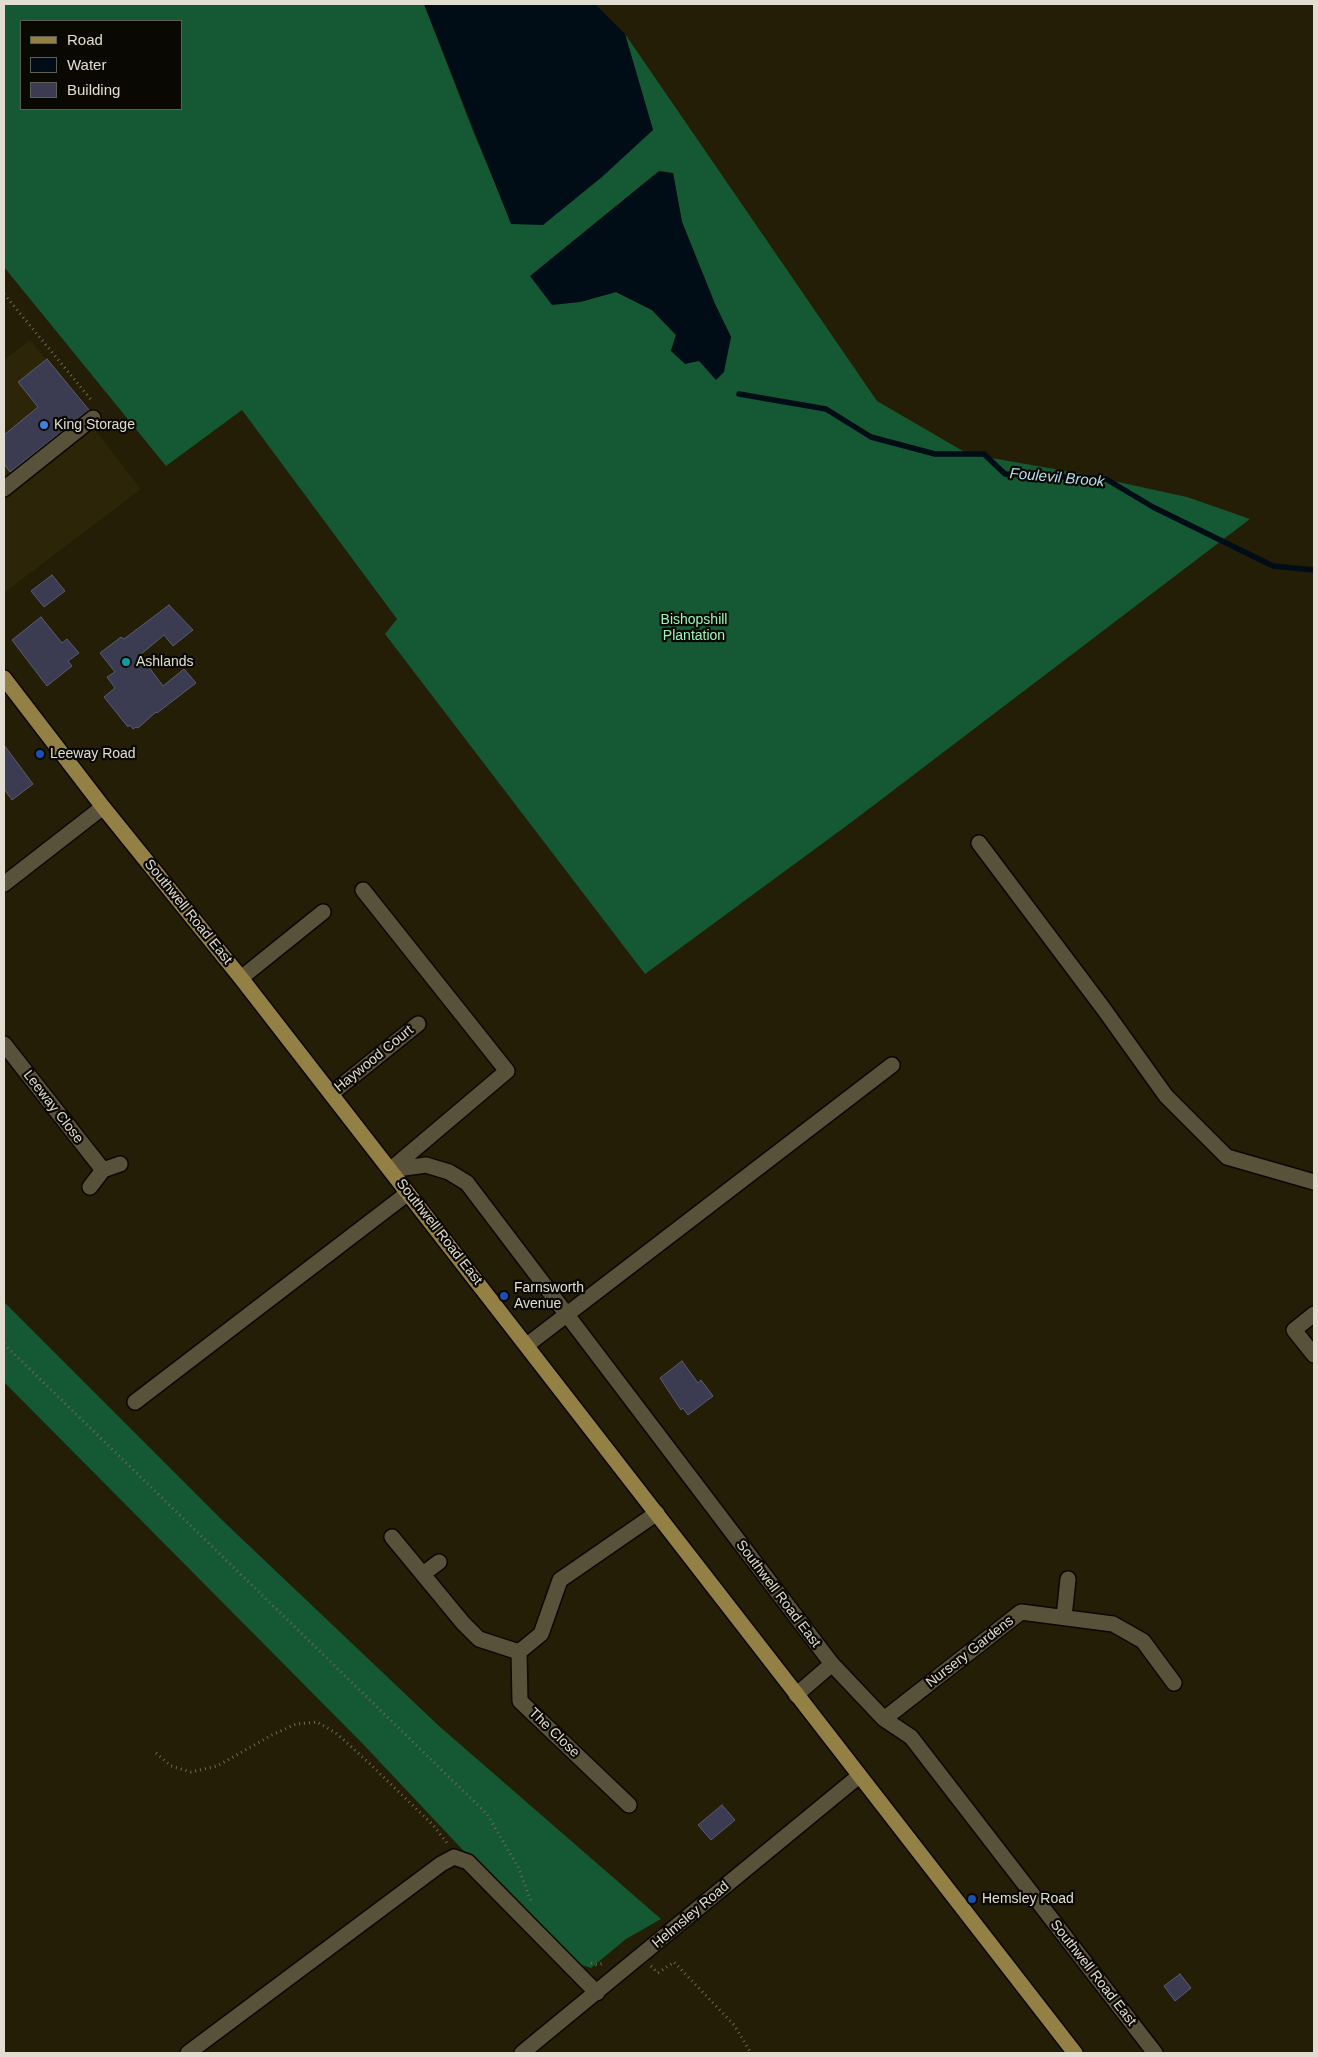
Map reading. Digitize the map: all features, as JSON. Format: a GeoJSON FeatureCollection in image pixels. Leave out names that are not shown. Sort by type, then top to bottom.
{"type":"FeatureCollection","features":[{"type":"Feature","properties":{"kind":"main road","name":"Southwell Road East"},"geometry":{"type":"LineString","coordinates":[[4,678],[103,808],[241,978],[527,1345],[796,1695],[1075,2053]]}},
{"type":"Feature","properties":{"kind":"street"},"geometry":{"type":"LineString","coordinates":[[4,489],[93,418]]}},
{"type":"Feature","properties":{"kind":"street"},"geometry":{"type":"LineString","coordinates":[[4,884],[103,808]]}},
{"type":"Feature","properties":{"kind":"street"},"geometry":{"type":"LineString","coordinates":[[979,843],[1103,1008],[1166,1096],[1227,1157],[1314,1182]]}},
{"type":"Feature","properties":{"kind":"street"},"geometry":{"type":"LineString","coordinates":[[363,890],[507,1071],[390,1170]]}},
{"type":"Feature","properties":{"kind":"street"},"geometry":{"type":"LineString","coordinates":[[241,978],[323,912]]}},
{"type":"Feature","properties":{"kind":"street","name":"Haywood Court"},"geometry":{"type":"LineString","coordinates":[[330,1094],[418,1024]]}},
{"type":"Feature","properties":{"kind":"street","name":"Leeway Close"},"geometry":{"type":"LineString","coordinates":[[4,1044],[103,1170]]}},
{"type":"Feature","properties":{"kind":"street"},"geometry":{"type":"LineString","coordinates":[[527,1345],[892,1064]]}},
{"type":"Feature","properties":{"kind":"street"},"geometry":{"type":"LineString","coordinates":[[90,1187],[103,1170],[120,1164]]}},
{"type":"Feature","properties":{"kind":"street","name":"Southwell Road East"},"geometry":{"type":"LineString","coordinates":[[390,1170],[426,1165],[449,1172],[467,1183],[832,1664],[884,1719],[911,1737],[1155,2053]]}},
{"type":"Feature","properties":{"kind":"street"},"geometry":{"type":"LineString","coordinates":[[135,1402],[408,1193]]}},
{"type":"Feature","properties":{"kind":"street"},"geometry":{"type":"LineString","coordinates":[[1314,1314],[1294,1330],[1314,1355]]}},
{"type":"Feature","properties":{"kind":"street"},"geometry":{"type":"LineString","coordinates":[[392,1537],[463,1623],[480,1639],[519,1652],[541,1634],[560,1580],[657,1514]]}},
{"type":"Feature","properties":{"kind":"street"},"geometry":{"type":"LineString","coordinates":[[422,1574],[439,1562]]}},
{"type":"Feature","properties":{"kind":"street"},"geometry":{"type":"LineString","coordinates":[[1064,1617],[1068,1579]]}},
{"type":"Feature","properties":{"kind":"street","name":"Nursery Gardens"},"geometry":{"type":"LineString","coordinates":[[884,1719],[1021,1612],[1113,1624],[1143,1641],[1174,1683]]}},
{"type":"Feature","properties":{"kind":"street","name":"The Close"},"geometry":{"type":"LineString","coordinates":[[519,1652],[520,1701],[629,1804]]}},
{"type":"Feature","properties":{"kind":"street"},"geometry":{"type":"LineString","coordinates":[[796,1695],[832,1664]]}},
{"type":"Feature","properties":{"kind":"street","name":"Helmsley Road"},"geometry":{"type":"LineString","coordinates":[[522,2053],[598,1993],[859,1776]]}},
{"type":"Feature","properties":{"kind":"street"},"geometry":{"type":"LineString","coordinates":[[188,2053],[441,1864],[454,1857],[468,1862],[598,1993]]}},
{"type":"Feature","properties":{"kind":"path"},"geometry":{"type":"LineString","coordinates":[[4,294],[101,412],[93,418]]}},
{"type":"Feature","properties":{"kind":"path"},"geometry":{"type":"LineString","coordinates":[[4,1344],[487,1814],[518,1867],[535,1907]]}},
{"type":"Feature","properties":{"kind":"path"},"geometry":{"type":"LineString","coordinates":[[156,1753],[171,1766],[191,1772],[217,1766],[296,1724],[317,1722],[342,1739],[433,1825],[454,1857]]}},
{"type":"Feature","properties":{"kind":"path"},"geometry":{"type":"LineString","coordinates":[[590,1962],[597,1965],[609,1961]]}},
{"type":"Feature","properties":{"kind":"path"},"geometry":{"type":"LineString","coordinates":[[658,1973],[674,1962],[734,2025],[751,2053]]}},
{"type":"Feature","properties":{"kind":"shaded area"},"geometry":{"type":"Polygon","coordinates":[[[30,340],[89,411],[84,416],[141,489],[4,593],[4,360],[30,340]]]}},
{"type":"Feature","properties":{"kind":"green space","name":"Bishopshill Plantation"},"geometry":{"type":"Polygon","coordinates":[[[4,4],[424,4],[473,131],[512,224],[653,130],[625,34],[877,401],[968,454],[1072,472],[1187,497],[1250,519],[853,821],[645,974],[385,634],[397,619],[242,410],[166,466],[4,267],[4,4]],[[673,173],[580,302],[616,292],[652,310],[676,335],[671,351],[731,337],[715,304],[682,222],[673,173]]]}},
{"type":"Feature","properties":{"kind":"green space"},"geometry":{"type":"Polygon","coordinates":[[[4,1302],[222,1520],[439,1726],[661,1919],[626,1939],[591,1968],[575,1963],[527,1918],[362,1743],[4,1382],[4,1302]]]}},
{"type":"Feature","properties":{"kind":"water"},"geometry":{"type":"Polygon","coordinates":[[[424,4],[595,4],[625,34],[653,130],[602,177],[543,225],[511,224],[424,4]]]}},
{"type":"Feature","properties":{"kind":"water"},"geometry":{"type":"Polygon","coordinates":[[[659,171],[673,173],[682,222],[715,304],[731,337],[724,372],[716,380],[699,361],[685,364],[671,351],[676,335],[652,310],[616,292],[580,302],[552,305],[530,276],[659,171]]]}},
{"type":"Feature","properties":{"kind":"building","name":"King Storage"},"geometry":{"type":"Polygon","coordinates":[[[47,359],[89,410],[10,472],[4,464],[4,435],[38,407],[18,382],[47,359]]]}},
{"type":"Feature","properties":{"kind":"building"},"geometry":{"type":"Polygon","coordinates":[[[52,575],[65,591],[44,607],[31,591],[52,575]]]}},
{"type":"Feature","properties":{"kind":"building","name":"Ashlands"},"geometry":{"type":"Polygon","coordinates":[[[169,605],[193,630],[173,646],[164,635],[140,655],[163,686],[184,669],[196,683],[156,712],[138,728],[133,729],[130,725],[128,727],[104,697],[115,688],[107,677],[115,672],[100,653],[121,637],[124,639],[169,605]]]}},
{"type":"Feature","properties":{"kind":"building"},"geometry":{"type":"Polygon","coordinates":[[[41,617],[62,643],[67,639],[79,653],[68,661],[72,666],[47,686],[12,640],[41,617]]]}},
{"type":"Feature","properties":{"kind":"building"},"geometry":{"type":"Polygon","coordinates":[[[4,745],[33,784],[12,800],[4,789],[4,745]]]}},
{"type":"Feature","properties":{"kind":"building"},"geometry":{"type":"Polygon","coordinates":[[[682,1361],[698,1383],[701,1380],[713,1396],[688,1415],[683,1408],[681,1410],[660,1378],[682,1361]]]}},
{"type":"Feature","properties":{"kind":"building"},"geometry":{"type":"Polygon","coordinates":[[[722,1805],[735,1820],[711,1840],[698,1825],[722,1805]]]}},
{"type":"Feature","properties":{"kind":"building"},"geometry":{"type":"Polygon","coordinates":[[[1180,1974],[1191,1988],[1175,2001],[1164,1986],[1180,1974]]]}},
{"type":"Feature","properties":{"kind":"waterway","name":"Foulevil Brook"},"geometry":{"type":"LineString","coordinates":[[739,394],[826,409],[871,437],[935,454],[984,454],[1005,474],[1106,479],[1153,507],[1273,566],[1314,570]]}},
{"type":"Feature","properties":{"kind":"place","name":"King Storage"},"geometry":{"type":"Point","coordinates":[44,425]}},
{"type":"Feature","properties":{"kind":"place","name":"Ashlands"},"geometry":{"type":"Point","coordinates":[126,662]}},
{"type":"Feature","properties":{"kind":"place","name":"Leeway Road"},"geometry":{"type":"Point","coordinates":[40,754]}},
{"type":"Feature","properties":{"kind":"place","name":"Farnsworth Avenue"},"geometry":{"type":"Point","coordinates":[504,1296]}},
{"type":"Feature","properties":{"kind":"place","name":"Hemsley Road"},"geometry":{"type":"Point","coordinates":[972,1899]}}]}
